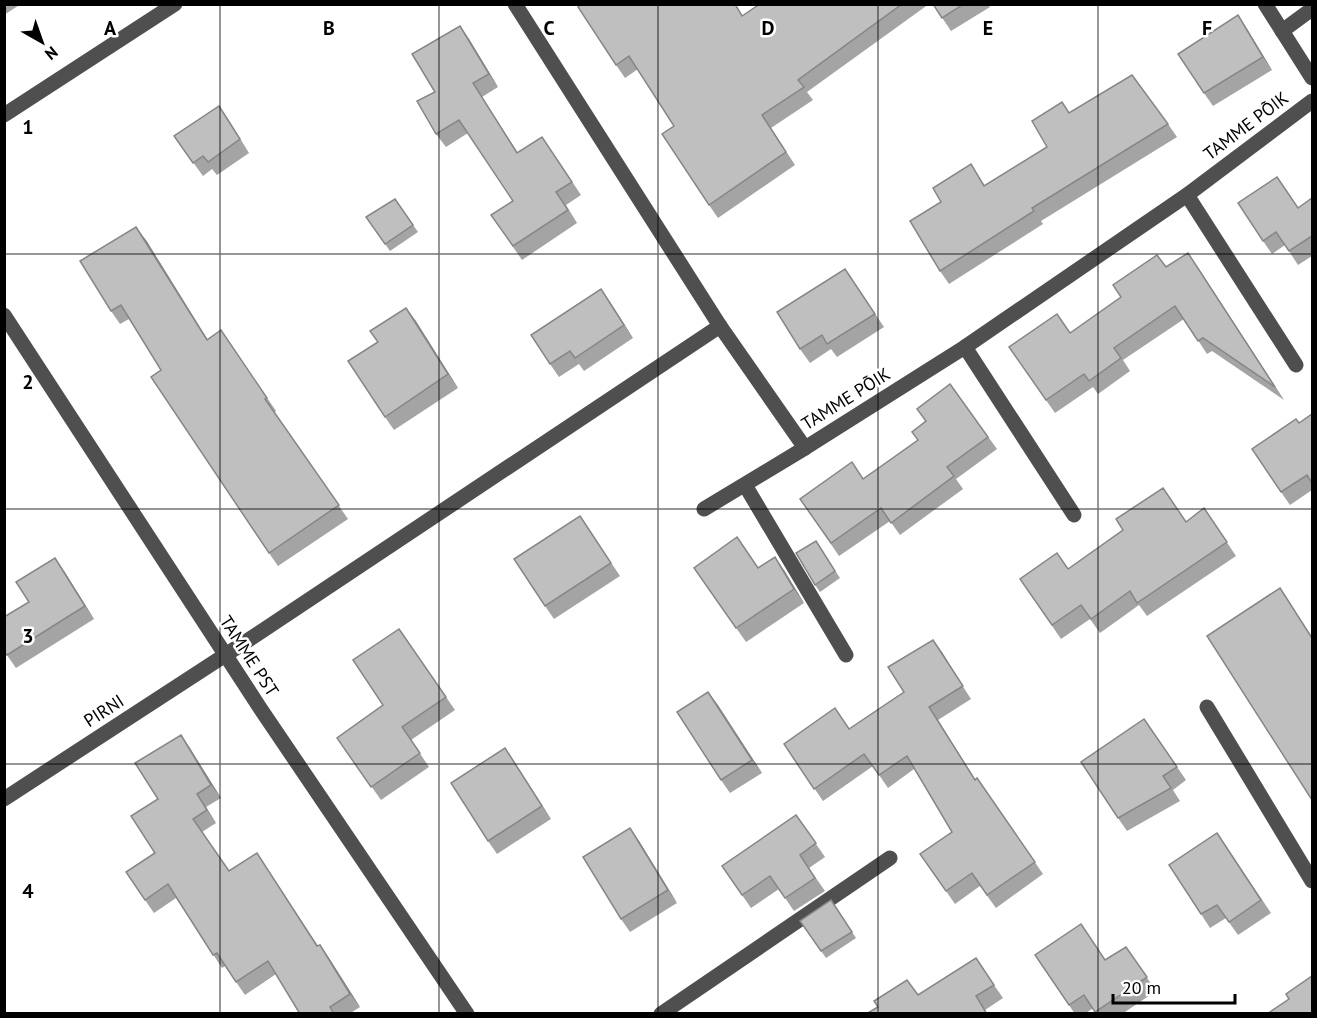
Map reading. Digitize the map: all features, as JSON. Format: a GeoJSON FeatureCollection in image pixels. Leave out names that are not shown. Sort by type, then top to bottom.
{"type":"FeatureCollection","features":[{"type":"Feature","properties":{"kind":"street"},"geometry":{"type":"LineString","coordinates":[[4,115],[175,4]]}},
{"type":"Feature","properties":{"kind":"street","name":"TAMME PÕIK"},"geometry":{"type":"LineString","coordinates":[[515,4],[720,326],[805,448],[965,347],[1187,195],[1312,101]]}},
{"type":"Feature","properties":{"kind":"street"},"geometry":{"type":"LineString","coordinates":[[1265,4],[1312,78]]}},
{"type":"Feature","properties":{"kind":"street"},"geometry":{"type":"LineString","coordinates":[[1282,31],[1312,9]]}},
{"type":"Feature","properties":{"kind":"street"},"geometry":{"type":"LineString","coordinates":[[1187,195],[1296,365]]}},
{"type":"Feature","properties":{"kind":"street","name":"TAMME PST"},"geometry":{"type":"LineString","coordinates":[[4,315],[225,655],[467,1014]]}},
{"type":"Feature","properties":{"kind":"street","name":"PIRNI"},"geometry":{"type":"LineString","coordinates":[[4,799],[720,326]]}},
{"type":"Feature","properties":{"kind":"street"},"geometry":{"type":"LineString","coordinates":[[965,347],[1074,515]]}},
{"type":"Feature","properties":{"kind":"street"},"geometry":{"type":"LineString","coordinates":[[704,509],[805,448]]}},
{"type":"Feature","properties":{"kind":"street"},"geometry":{"type":"LineString","coordinates":[[745,485],[846,655]]}},
{"type":"Feature","properties":{"kind":"street"},"geometry":{"type":"LineString","coordinates":[[1207,707],[1312,881]]}},
{"type":"Feature","properties":{"kind":"street"},"geometry":{"type":"LineString","coordinates":[[661,1014],[890,858]]}},
{"type":"Feature","properties":{"kind":"building"},"geometry":{"type":"Polygon","coordinates":[[[582,4],[735,4],[742,16],[760,4],[902,4],[798,80],[804,87],[762,115],[786,152],[709,205],[662,134],[674,126],[629,56],[616,65],[578,7],[582,4]]]}},
{"type":"Feature","properties":{"kind":"building"},"geometry":{"type":"Polygon","coordinates":[[[933,4],[964,4],[942,18],[933,4]]]}},
{"type":"Feature","properties":{"kind":"building"},"geometry":{"type":"Polygon","coordinates":[[[1238,15],[1263,57],[1204,93],[1178,54],[1238,15]]]}},
{"type":"Feature","properties":{"kind":"building"},"geometry":{"type":"Polygon","coordinates":[[[460,26],[489,74],[473,83],[517,153],[542,137],[572,182],[556,192],[568,210],[513,246],[491,215],[513,201],[459,120],[436,134],[417,101],[435,92],[412,54],[460,26]]]}},
{"type":"Feature","properties":{"kind":"building"},"geometry":{"type":"Polygon","coordinates":[[[1132,75],[1168,124],[1032,208],[1034,211],[940,271],[910,221],[941,202],[933,188],[971,164],[984,186],[1047,147],[1032,121],[1062,102],[1069,113],[1132,75]]]}},
{"type":"Feature","properties":{"kind":"building"},"geometry":{"type":"Polygon","coordinates":[[[219,106],[240,139],[208,162],[203,156],[193,163],[174,136],[219,106]]]}},
{"type":"Feature","properties":{"kind":"building"},"geometry":{"type":"Polygon","coordinates":[[[1277,177],[1298,208],[1312,198],[1312,236],[1289,251],[1276,232],[1263,241],[1238,203],[1277,177]]]}},
{"type":"Feature","properties":{"kind":"building"},"geometry":{"type":"Polygon","coordinates":[[[395,199],[413,225],[385,244],[366,217],[395,199]]]}},
{"type":"Feature","properties":{"kind":"building"},"geometry":{"type":"Polygon","coordinates":[[[136,227],[207,340],[221,330],[267,398],[265,399],[339,505],[269,553],[151,377],[161,370],[121,305],[111,311],[80,261],[136,227]]]}},
{"type":"Feature","properties":{"kind":"building"},"geometry":{"type":"Polygon","coordinates":[[[1188,253],[1275,387],[1203,338],[1198,341],[1175,306],[1114,348],[1121,358],[1089,381],[1084,374],[1046,400],[1009,347],[1057,314],[1070,333],[1121,297],[1113,285],[1157,255],[1166,267],[1188,253]]]}},
{"type":"Feature","properties":{"kind":"building"},"geometry":{"type":"Polygon","coordinates":[[[845,269],[875,314],[827,344],[822,335],[800,349],[777,312],[845,269]]]}},
{"type":"Feature","properties":{"kind":"building"},"geometry":{"type":"Polygon","coordinates":[[[601,289],[624,325],[575,358],[570,351],[550,364],[531,335],[601,289]]]}},
{"type":"Feature","properties":{"kind":"building"},"geometry":{"type":"Polygon","coordinates":[[[406,308],[448,374],[385,417],[348,361],[378,342],[370,331],[406,308]]]}},
{"type":"Feature","properties":{"kind":"building"},"geometry":{"type":"Polygon","coordinates":[[[950,384],[988,437],[947,467],[954,476],[891,523],[881,508],[831,543],[800,499],[852,462],[863,479],[918,440],[912,432],[926,421],[917,409],[950,384]]]}},
{"type":"Feature","properties":{"kind":"building"},"geometry":{"type":"Polygon","coordinates":[[[1312,414],[1312,483],[1307,475],[1281,492],[1252,449],[1296,419],[1299,423],[1312,414]]]}},
{"type":"Feature","properties":{"kind":"building"},"geometry":{"type":"Polygon","coordinates":[[[1163,488],[1186,522],[1204,508],[1227,542],[1137,603],[1130,591],[1091,619],[1081,605],[1052,625],[1020,579],[1057,553],[1068,569],[1123,530],[1116,519],[1163,488]]]}},
{"type":"Feature","properties":{"kind":"building"},"geometry":{"type":"Polygon","coordinates":[[[580,516],[611,563],[545,606],[514,559],[580,516]]]}},
{"type":"Feature","properties":{"kind":"building"},"geometry":{"type":"Polygon","coordinates":[[[737,537],[758,568],[775,557],[794,589],[736,628],[694,568],[737,537]]]}},
{"type":"Feature","properties":{"kind":"building"},"geometry":{"type":"Polygon","coordinates":[[[816,541],[835,571],[815,585],[796,553],[816,541]]]}},
{"type":"Feature","properties":{"kind":"building"},"geometry":{"type":"Polygon","coordinates":[[[55,558],[85,606],[7,655],[4,651],[4,617],[29,602],[16,582],[55,558]]]}},
{"type":"Feature","properties":{"kind":"building"},"geometry":{"type":"Polygon","coordinates":[[[1280,588],[1312,638],[1312,800],[1207,636],[1280,588]]]}},
{"type":"Feature","properties":{"kind":"building"},"geometry":{"type":"Polygon","coordinates":[[[399,629],[446,697],[402,727],[420,753],[371,787],[337,738],[383,705],[353,660],[399,629]]]}},
{"type":"Feature","properties":{"kind":"building"},"geometry":{"type":"Polygon","coordinates":[[[933,640],[963,686],[929,707],[975,780],[977,778],[1035,862],[987,895],[972,873],[946,891],[920,854],[952,832],[907,756],[879,775],[864,754],[814,789],[784,744],[835,708],[849,729],[904,692],[888,667],[933,640]]]}},
{"type":"Feature","properties":{"kind":"building"},"geometry":{"type":"Polygon","coordinates":[[[708,692],[752,760],[721,780],[677,712],[708,692]]]}},
{"type":"Feature","properties":{"kind":"building"},"geometry":{"type":"Polygon","coordinates":[[[1144,719],[1177,767],[1163,776],[1171,788],[1118,818],[1081,762],[1144,719]]]}},
{"type":"Feature","properties":{"kind":"building"},"geometry":{"type":"Polygon","coordinates":[[[181,735],[211,785],[197,794],[207,810],[193,819],[229,871],[257,853],[317,946],[320,945],[350,994],[330,1007],[334,1014],[300,1014],[268,961],[236,982],[217,953],[213,955],[168,884],[145,900],[126,872],[155,853],[131,816],[158,799],[135,763],[181,735]]]}},
{"type":"Feature","properties":{"kind":"building"},"geometry":{"type":"Polygon","coordinates":[[[505,748],[542,806],[488,841],[451,783],[505,748]]]}},
{"type":"Feature","properties":{"kind":"building"},"geometry":{"type":"Polygon","coordinates":[[[796,815],[816,843],[800,855],[815,878],[785,898],[770,876],[742,895],[722,866],[796,815]]]}},
{"type":"Feature","properties":{"kind":"building"},"geometry":{"type":"Polygon","coordinates":[[[630,828],[668,890],[621,919],[583,857],[630,828]]]}},
{"type":"Feature","properties":{"kind":"building"},"geometry":{"type":"Polygon","coordinates":[[[1217,833],[1261,900],[1229,922],[1217,905],[1201,914],[1169,865],[1217,833]]]}},
{"type":"Feature","properties":{"kind":"building"},"geometry":{"type":"Polygon","coordinates":[[[831,900],[852,932],[821,951],[800,921],[831,900]]]}},
{"type":"Feature","properties":{"kind":"building"},"geometry":{"type":"Polygon","coordinates":[[[1081,924],[1105,960],[1126,947],[1147,977],[1095,1012],[1084,995],[1069,1005],[1035,955],[1081,924]]]}},
{"type":"Feature","properties":{"kind":"building"},"geometry":{"type":"Polygon","coordinates":[[[976,958],[994,985],[976,996],[987,1014],[866,1014],[878,1007],[874,1001],[907,980],[918,995],[976,958]]]}},
{"type":"Feature","properties":{"kind":"building"},"geometry":{"type":"Polygon","coordinates":[[[1312,976],[1312,1014],[1267,1014],[1289,999],[1286,994],[1312,976]]]}}]}
